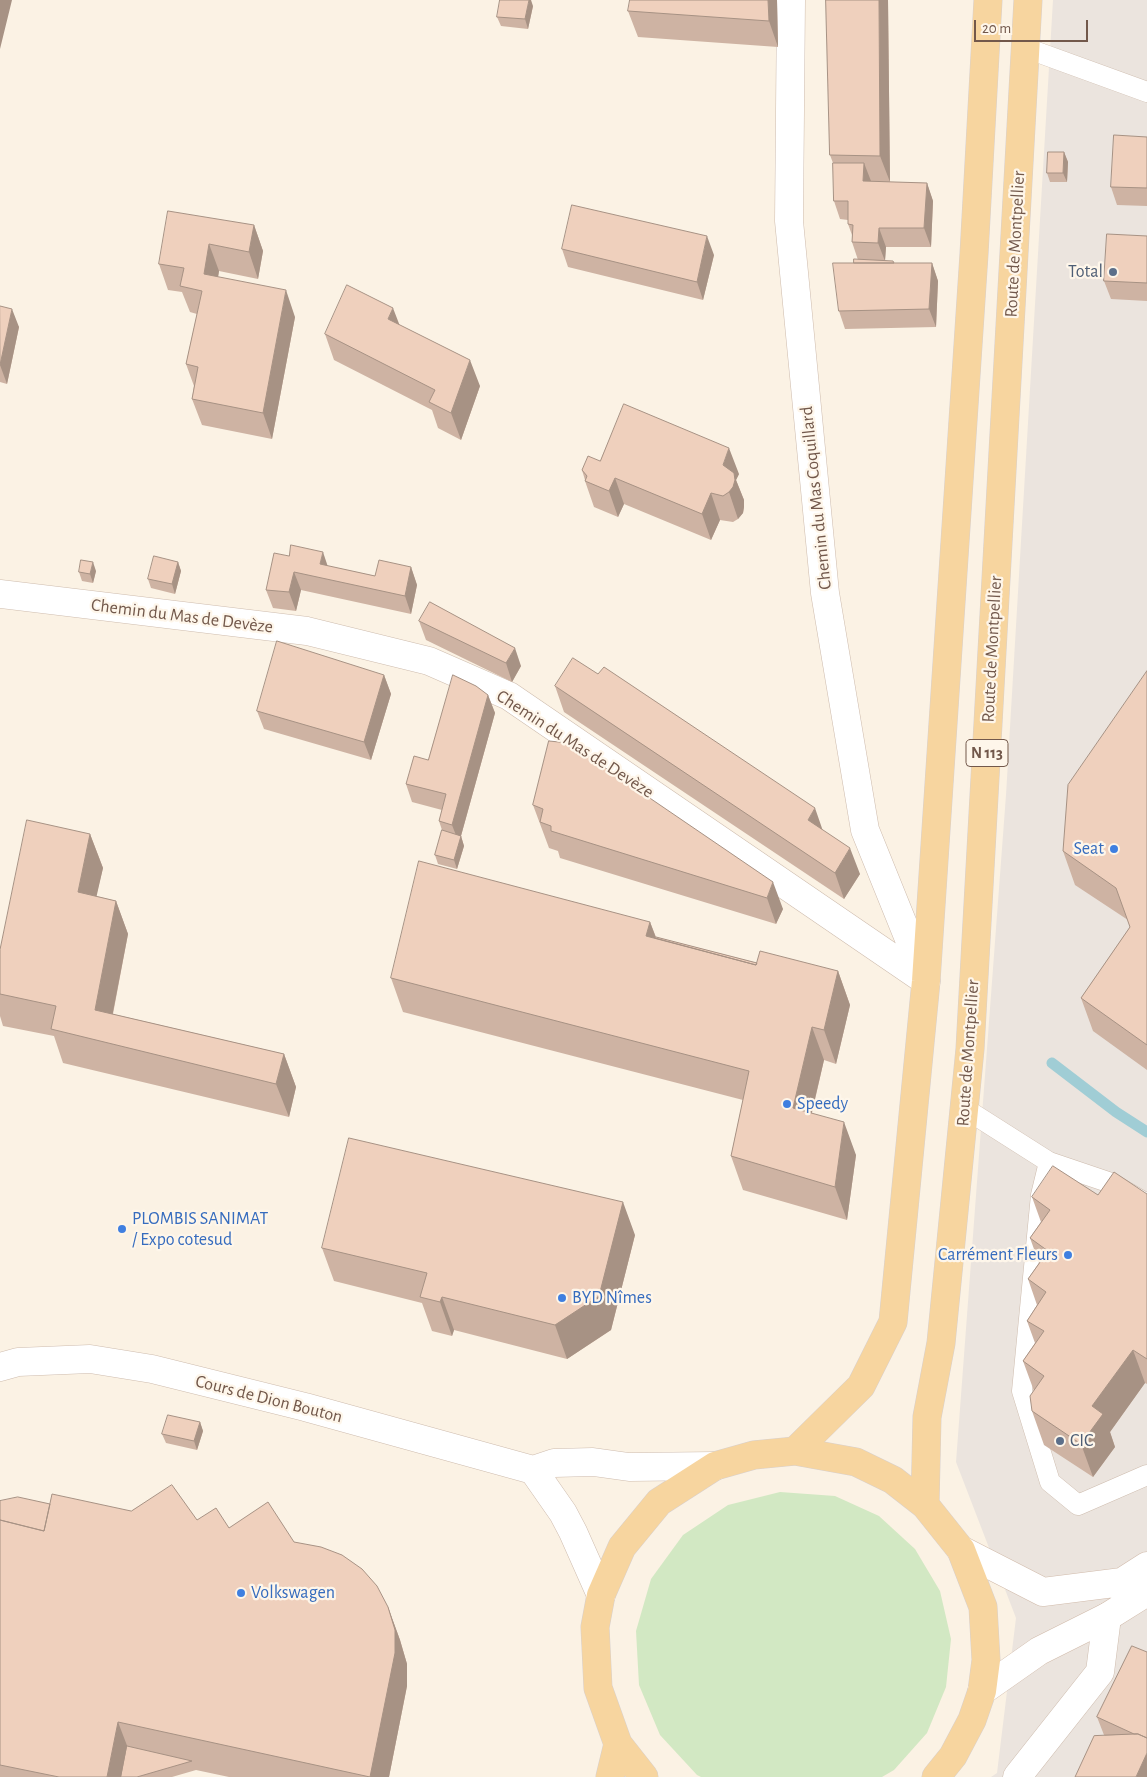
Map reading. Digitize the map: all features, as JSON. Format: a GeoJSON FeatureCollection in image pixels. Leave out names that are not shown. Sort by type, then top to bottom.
{"type":"FeatureCollection","features":[{"type":"Feature","properties":{"kind":"main road","name":"N 113"},"geometry":{"type":"LineString","coordinates":[[795,1451],[861,1386],[893,1322],[926,981],[973,274],[988,0]]}},
{"type":"Feature","properties":{"kind":"main road","name":"Route de Montpellier"},"geometry":{"type":"LineString","coordinates":[[925,1505],[927,1417],[941,1344],[970,1049],[1028,0]]}},
{"type":"Feature","properties":{"kind":"main road"},"geometry":{"type":"LineString","coordinates":[[644,1777],[618,1744],[598,1688],[595,1627],[601,1595],[622,1547],[659,1502],[715,1466],[754,1455],[795,1451],[856,1462],[893,1480],[925,1505],[961,1550],[983,1607],[986,1660],[982,1691],[972,1720],[953,1756],[936,1777]]}},
{"type":"Feature","properties":{"kind":"main road"},"geometry":{"type":"LineString","coordinates":[[610,1777],[618,1744]]}},
{"type":"Feature","properties":{"kind":"street","name":"Chemin du Mas Coquillard"},"geometry":{"type":"LineString","coordinates":[[791,0],[789,221],[825,593],[865,830],[926,981]]}},
{"type":"Feature","properties":{"kind":"street","name":"Chemin du Mas de Devèze"},"geometry":{"type":"LineString","coordinates":[[0,594],[307,631],[429,661],[508,696],[926,981]]}},
{"type":"Feature","properties":{"kind":"street","name":"Cours de Dion Bouton"},"geometry":{"type":"LineString","coordinates":[[0,1367],[18,1362],[90,1359],[152,1370],[305,1408],[533,1470]]}},
{"type":"Feature","properties":{"kind":"street"},"geometry":{"type":"LineString","coordinates":[[601,1595],[570,1526],[533,1470],[554,1463],[583,1462],[629,1467],[715,1466]]}},
{"type":"Feature","properties":{"kind":"street"},"geometry":{"type":"LineString","coordinates":[[961,1550],[1043,1592],[1122,1582],[1147,1566]]}},
{"type":"Feature","properties":{"kind":"street"},"geometry":{"type":"LineString","coordinates":[[982,1691],[1040,1651],[1107,1617],[1147,1590]]}},
{"type":"Feature","properties":{"kind":"street"},"geometry":{"type":"LineString","coordinates":[[1017,1777],[1100,1672],[1107,1617]]}},
{"type":"Feature","properties":{"kind":"lane"},"geometry":{"type":"LineString","coordinates":[[1026,48],[1147,92]]}},
{"type":"Feature","properties":{"kind":"lane"},"geometry":{"type":"LineString","coordinates":[[964,1108],[1049,1162],[1111,1183],[1147,1204]]}},
{"type":"Feature","properties":{"kind":"lane"},"geometry":{"type":"LineString","coordinates":[[1049,1162],[1041,1194],[1022,1391],[1050,1482],[1078,1505],[1147,1475]]}},
{"type":"Feature","properties":{"kind":"shaded area"},"geometry":{"type":"Polygon","coordinates":[[[1053,0],[1147,0],[1147,1777],[991,1777],[997,1773],[1016,1618],[956,1462],[1006,795],[1053,0]]]}},
{"type":"Feature","properties":{"kind":"green space"},"geometry":{"type":"Polygon","coordinates":[[[780,1492],[835,1496],[879,1516],[915,1549],[940,1591],[951,1639],[946,1687],[927,1733],[894,1770],[882,1777],[701,1777],[660,1735],[639,1685],[636,1631],[651,1579],[683,1535],[728,1505],[780,1492]]]}},
{"type":"Feature","properties":{"kind":"building"},"geometry":{"type":"Polygon","coordinates":[[[500,0],[529,0],[525,19],[497,17],[500,0]]]}},
{"type":"Feature","properties":{"kind":"building"},"geometry":{"type":"Polygon","coordinates":[[[630,0],[768,0],[769,21],[628,11],[630,0]]]}},
{"type":"Feature","properties":{"kind":"building"},"geometry":{"type":"Polygon","coordinates":[[[826,0],[879,0],[880,156],[830,155],[826,0]]]}},
{"type":"Feature","properties":{"kind":"building"},"geometry":{"type":"Polygon","coordinates":[[[1114,135],[1147,137],[1147,188],[1111,187],[1114,135]]]}},
{"type":"Feature","properties":{"kind":"building"},"geometry":{"type":"Polygon","coordinates":[[[1048,152],[1064,152],[1063,173],[1047,173],[1048,152]]]}},
{"type":"Feature","properties":{"kind":"building"},"geometry":{"type":"Polygon","coordinates":[[[833,163],[864,163],[863,181],[927,183],[924,228],[879,228],[878,243],[852,242],[853,225],[848,224],[848,201],[834,201],[833,163]]]}},
{"type":"Feature","properties":{"kind":"building"},"geometry":{"type":"Polygon","coordinates":[[[572,205],[707,236],[697,282],[562,249],[572,205]]]}},
{"type":"Feature","properties":{"kind":"building"},"geometry":{"type":"Polygon","coordinates":[[[168,211],[254,225],[249,252],[209,244],[204,274],[286,290],[263,413],[192,399],[198,367],[186,364],[202,291],[180,286],[184,268],[159,264],[168,211]]]}},
{"type":"Feature","properties":{"kind":"building"},"geometry":{"type":"Polygon","coordinates":[[[1107,234],[1147,236],[1147,283],[1104,281],[1107,234]]]}},
{"type":"Feature","properties":{"kind":"building"},"geometry":{"type":"Polygon","coordinates":[[[854,259],[893,261],[894,263],[854,263],[854,259]]]}},
{"type":"Feature","properties":{"kind":"building"},"geometry":{"type":"Polygon","coordinates":[[[833,263],[932,263],[929,309],[839,311],[833,263]]]}},
{"type":"Feature","properties":{"kind":"building"},"geometry":{"type":"Polygon","coordinates":[[[347,285],[393,308],[388,319],[470,360],[451,413],[429,402],[435,390],[325,334],[347,285]]]}},
{"type":"Feature","properties":{"kind":"building"},"geometry":{"type":"Polygon","coordinates":[[[0,306],[12,309],[0,365],[0,306]]]}},
{"type":"Feature","properties":{"kind":"building"},"geometry":{"type":"Polygon","coordinates":[[[624,404],[729,448],[723,465],[734,473],[733,487],[723,496],[711,493],[702,514],[615,478],[609,491],[585,481],[587,476],[582,470],[588,456],[600,461],[624,404]]]}},
{"type":"Feature","properties":{"kind":"building"},"geometry":{"type":"Polygon","coordinates":[[[291,545],[323,552],[320,564],[375,576],[379,560],[411,567],[405,596],[294,572],[289,592],[266,590],[274,553],[289,556],[291,545]]]}},
{"type":"Feature","properties":{"kind":"building"},"geometry":{"type":"Polygon","coordinates":[[[154,556],[178,562],[172,584],[148,579],[154,556]]]}},
{"type":"Feature","properties":{"kind":"building"},"geometry":{"type":"Polygon","coordinates":[[[81,560],[93,562],[90,574],[79,572],[81,560]]]}},
{"type":"Feature","properties":{"kind":"building"},"geometry":{"type":"Polygon","coordinates":[[[430,602],[515,648],[506,663],[419,621],[430,602]]]}},
{"type":"Feature","properties":{"kind":"building"},"geometry":{"type":"Polygon","coordinates":[[[277,641],[384,675],[364,742],[257,711],[277,641]]]}},
{"type":"Feature","properties":{"kind":"building"},"geometry":{"type":"Polygon","coordinates":[[[573,658],[598,674],[604,667],[815,808],[808,820],[850,848],[835,873],[555,686],[573,658]]]}},
{"type":"Feature","properties":{"kind":"building"},"geometry":{"type":"Polygon","coordinates":[[[1147,671],[1147,1045],[1081,998],[1130,927],[1116,888],[1063,851],[1068,785],[1147,671]]]}},
{"type":"Feature","properties":{"kind":"building"},"geometry":{"type":"Polygon","coordinates":[[[453,675],[476,686],[488,695],[452,825],[439,821],[446,794],[406,784],[414,756],[428,760],[453,675]]]}},
{"type":"Feature","properties":{"kind":"building"},"geometry":{"type":"Polygon","coordinates":[[[549,741],[569,743],[773,882],[767,898],[551,831],[551,826],[540,822],[543,809],[533,805],[549,741]]]}},
{"type":"Feature","properties":{"kind":"building"},"geometry":{"type":"Polygon","coordinates":[[[27,820],[90,834],[78,892],[116,901],[95,1010],[284,1054],[276,1084],[51,1029],[56,1006],[0,994],[0,950],[27,820]]]}},
{"type":"Feature","properties":{"kind":"building"},"geometry":{"type":"Polygon","coordinates":[[[442,830],[461,836],[454,860],[435,855],[442,830]]]}},
{"type":"Feature","properties":{"kind":"building"},"geometry":{"type":"Polygon","coordinates":[[[419,861],[650,922],[646,936],[756,965],[760,951],[838,971],[824,1030],[812,1027],[793,1108],[844,1122],[835,1187],[731,1156],[749,1071],[391,978],[419,861]]]}},
{"type":"Feature","properties":{"kind":"building"},"geometry":{"type":"Polygon","coordinates":[[[656,937],[757,963],[756,965],[656,937]]]}},
{"type":"Feature","properties":{"kind":"building"},"geometry":{"type":"Polygon","coordinates":[[[349,1138],[623,1202],[599,1296],[555,1325],[442,1297],[440,1302],[420,1297],[427,1273],[322,1248],[349,1138]]]}},
{"type":"Feature","properties":{"kind":"building"},"geometry":{"type":"Polygon","coordinates":[[[1053,1166],[1098,1195],[1114,1172],[1147,1194],[1147,1359],[1133,1350],[1092,1406],[1103,1414],[1081,1444],[1032,1411],[1030,1396],[1044,1376],[1023,1361],[1044,1331],[1027,1321],[1046,1292],[1028,1279],[1048,1251],[1030,1238],[1050,1210],[1032,1197],[1053,1166]]]}},
{"type":"Feature","properties":{"kind":"building"},"geometry":{"type":"Polygon","coordinates":[[[168,1415],[200,1422],[194,1441],[162,1434],[168,1415]]]}},
{"type":"Feature","properties":{"kind":"building"},"geometry":{"type":"Polygon","coordinates":[[[172,1485],[197,1520],[216,1508],[229,1528],[268,1502],[294,1542],[321,1547],[342,1555],[362,1569],[377,1586],[388,1607],[395,1630],[395,1653],[370,1777],[118,1722],[107,1777],[59,1777],[0,1765],[0,1520],[44,1531],[52,1494],[131,1511],[172,1485]]]}},
{"type":"Feature","properties":{"kind":"building"},"geometry":{"type":"Polygon","coordinates":[[[18,1497],[50,1504],[44,1531],[0,1520],[0,1501],[18,1497]]]}},
{"type":"Feature","properties":{"kind":"building"},"geometry":{"type":"Polygon","coordinates":[[[1132,1646],[1147,1652],[1147,1738],[1097,1717],[1132,1646]]]}},
{"type":"Feature","properties":{"kind":"building"},"geometry":{"type":"Polygon","coordinates":[[[1138,1734],[1147,1738],[1147,1753],[1136,1777],[1075,1777],[1094,1736],[1138,1734]]]}},
{"type":"Feature","properties":{"kind":"building"},"geometry":{"type":"Polygon","coordinates":[[[127,1746],[192,1761],[137,1777],[121,1777],[127,1746]]]}},
{"type":"Feature","properties":{"kind":"waterway"},"geometry":{"type":"LineString","coordinates":[[1052,1063],[1116,1112],[1147,1132]]}},
{"type":"Feature","properties":{"kind":"place","name":"Total"},"geometry":{"type":"Point","coordinates":[1113,272]}},
{"type":"Feature","properties":{"kind":"place","name":"Seat"},"geometry":{"type":"Point","coordinates":[1114,849]}},
{"type":"Feature","properties":{"kind":"place","name":"Speedy"},"geometry":{"type":"Point","coordinates":[787,1104]}},
{"type":"Feature","properties":{"kind":"place","name":"PLOMBIS SANIMAT / Expo cotesud"},"geometry":{"type":"Point","coordinates":[122,1229]}},
{"type":"Feature","properties":{"kind":"place","name":"Carrément Fleurs"},"geometry":{"type":"Point","coordinates":[1068,1255]}},
{"type":"Feature","properties":{"kind":"place","name":"BYD Nîmes"},"geometry":{"type":"Point","coordinates":[562,1298]}},
{"type":"Feature","properties":{"kind":"place","name":"CIC"},"geometry":{"type":"Point","coordinates":[1060,1441]}},
{"type":"Feature","properties":{"kind":"place","name":"Volkswagen"},"geometry":{"type":"Point","coordinates":[241,1593]}}]}
